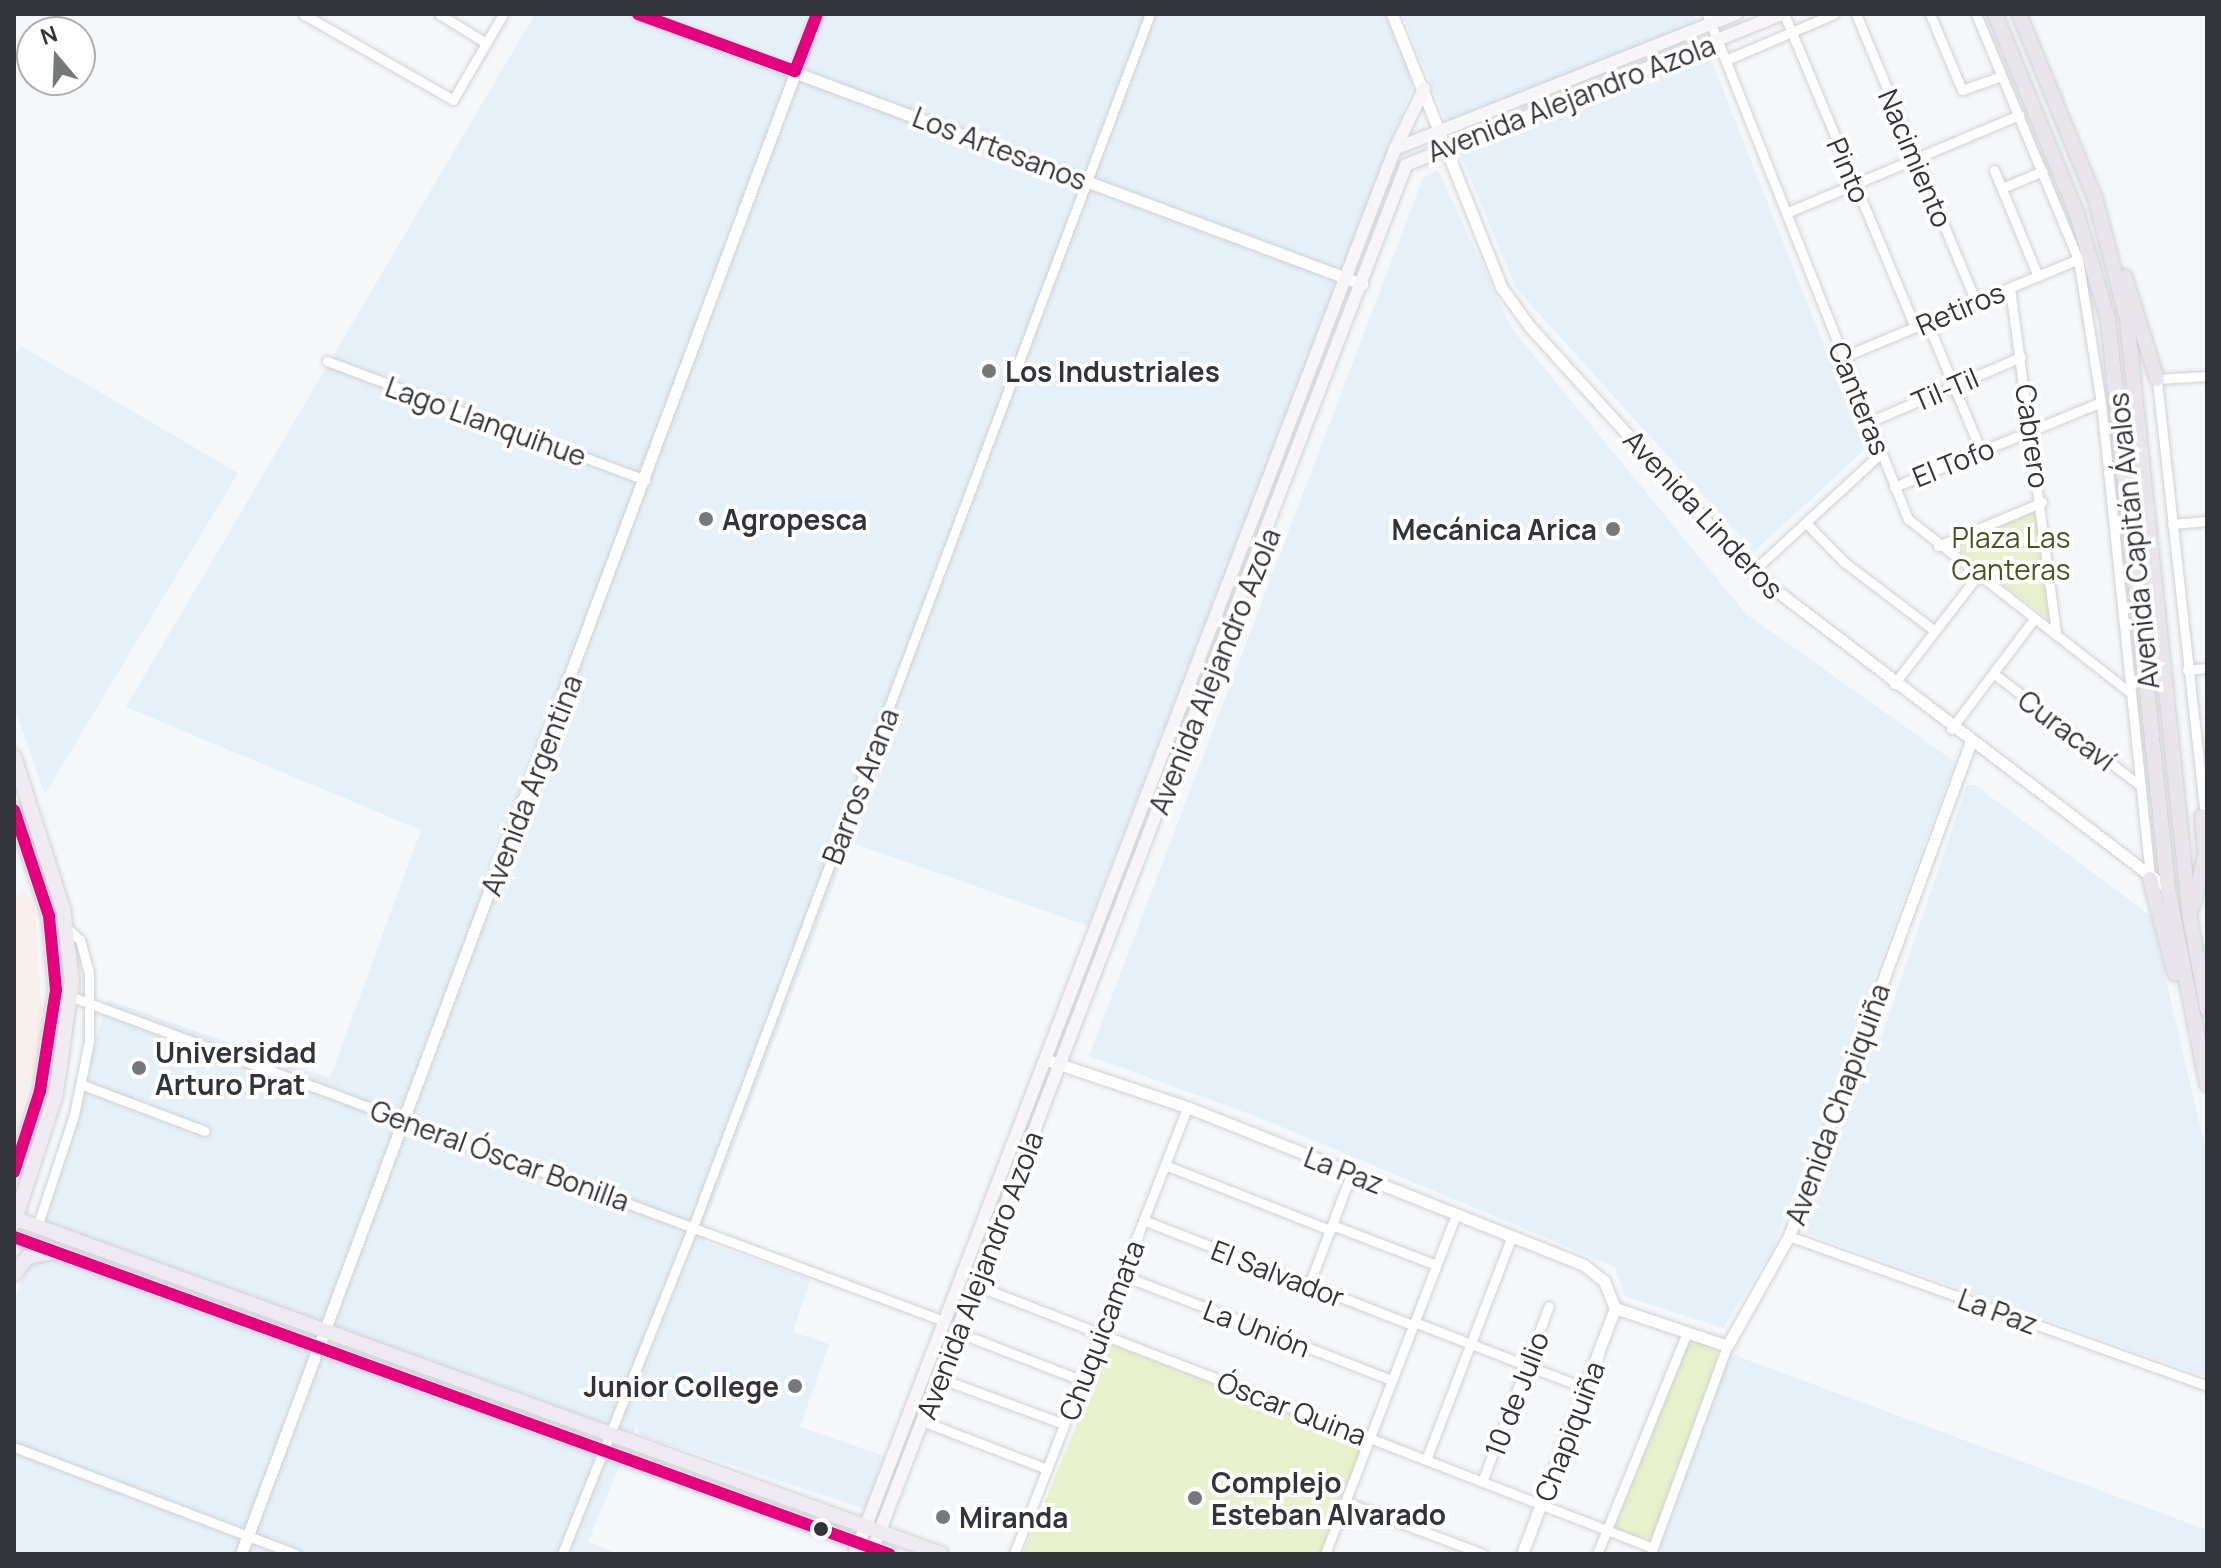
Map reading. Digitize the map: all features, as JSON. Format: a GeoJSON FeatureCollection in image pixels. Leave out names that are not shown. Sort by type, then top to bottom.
{"type":"FeatureCollection","features":[{"type":"Feature","properties":{"kind":"highway","name":"Avenida Capitán Ávalos"},"geometry":{"type":"LineString","coordinates":[[1995,14],[2077,214],[2108,320],[2168,889],[2189,1009],[2207,1084]]}},
{"type":"Feature","properties":{"kind":"highway","name":"Avenida Capitán Ávalos"},"geometry":{"type":"LineString","coordinates":[[2019,14],[2110,247],[2139,411],[2190,918],[2207,1009]]}},
{"type":"Feature","properties":{"kind":"highway"},"geometry":{"type":"LineString","coordinates":[[2110,247],[2140,311],[2157,379]]}},
{"type":"Feature","properties":{"kind":"highway"},"geometry":{"type":"LineString","coordinates":[[2190,918],[2205,856],[2204,816]]}},
{"type":"Feature","properties":{"kind":"highway"},"geometry":{"type":"LineString","coordinates":[[2150,879],[2157,923],[2189,1009]]}},
{"type":"Feature","properties":{"kind":"highway"},"geometry":{"type":"LineString","coordinates":[[2168,889],[2190,918]]}},
{"type":"Feature","properties":{"kind":"main road","name":"Avenida Alejandro Azola"},"geometry":{"type":"LineString","coordinates":[[872,1528],[922,1421],[975,1285],[1395,149],[1441,127],[1710,19],[1736,14]]}},
{"type":"Feature","properties":{"kind":"main road","name":"Avenida Alejandro Azola"},"geometry":{"type":"LineString","coordinates":[[864,1550],[944,1321],[1056,1062],[1406,165],[1448,144],[1782,14]]}},
{"type":"Feature","properties":{"kind":"main road"},"geometry":{"type":"LineString","coordinates":[[1395,149],[1424,89]]}},
{"type":"Feature","properties":{"kind":"main road"},"geometry":{"type":"LineString","coordinates":[[14,757],[67,928],[72,997],[56,1094],[14,1220],[941,1554]]}},
{"type":"Feature","properties":{"kind":"main road"},"geometry":{"type":"LineString","coordinates":[[14,810],[49,916],[56,990],[43,1079],[14,1172]]}},
{"type":"Feature","properties":{"kind":"main road"},"geometry":{"type":"LineString","coordinates":[[14,1237],[602,1450],[864,1550],[889,1554]]}},
{"type":"Feature","properties":{"kind":"main road"},"geometry":{"type":"LineString","coordinates":[[14,1274],[28,1257],[57,1252]]}},
{"type":"Feature","properties":{"kind":"main road"},"geometry":{"type":"LineString","coordinates":[[162,1290],[168,1275]]}},
{"type":"Feature","properties":{"kind":"main road"},"geometry":{"type":"LineString","coordinates":[[430,1387],[436,1373]]}},
{"type":"Feature","properties":{"kind":"street"},"geometry":{"type":"LineString","coordinates":[[303,14],[453,100],[503,14]]}},
{"type":"Feature","properties":{"kind":"street"},"geometry":{"type":"LineString","coordinates":[[439,14],[486,43]]}},
{"type":"Feature","properties":{"kind":"street","name":"Los Artesanos"},"geometry":{"type":"LineString","coordinates":[[638,14],[1362,284]]}},
{"type":"Feature","properties":{"kind":"street","name":"Avenida Argentina"},"geometry":{"type":"LineString","coordinates":[[241,1554],[817,14]]}},
{"type":"Feature","properties":{"kind":"street","name":"Barros Arana"},"geometry":{"type":"LineString","coordinates":[[562,1554],[602,1450],[613,1436],[693,1227],[1150,14]]}},
{"type":"Feature","properties":{"kind":"street","name":"Avenida Linderos"},"geometry":{"type":"LineString","coordinates":[[1392,14],[1448,144],[1506,296],[1752,572],[1970,744],[2150,879],[2168,889]]}},
{"type":"Feature","properties":{"kind":"street","name":"Pinto"},"geometry":{"type":"LineString","coordinates":[[1782,14],[1915,327]]}},
{"type":"Feature","properties":{"kind":"street","name":"Avenida Alejandro Azola"},"geometry":{"type":"LineString","coordinates":[[1726,60],[1834,14]]}},
{"type":"Feature","properties":{"kind":"street","name":"Nacimiento"},"geometry":{"type":"LineString","coordinates":[[1856,14],[1976,302]]}},
{"type":"Feature","properties":{"kind":"street"},"geometry":{"type":"LineString","coordinates":[[1930,14],[1962,90],[2002,76]]}},
{"type":"Feature","properties":{"kind":"street","name":"Avenida Capitán Ávalos"},"geometry":{"type":"LineString","coordinates":[[1976,14],[2078,259],[2101,402],[2150,879]]}},
{"type":"Feature","properties":{"kind":"street","name":"Canteras"},"geometry":{"type":"LineString","coordinates":[[1710,19],[1908,519],[1938,546],[2131,693]]}},
{"type":"Feature","properties":{"kind":"street"},"geometry":{"type":"LineString","coordinates":[[1786,213],[2019,115]]}},
{"type":"Feature","properties":{"kind":"street"},"geometry":{"type":"LineString","coordinates":[[1994,170],[2038,276]]}},
{"type":"Feature","properties":{"kind":"street"},"geometry":{"type":"LineString","coordinates":[[2002,188],[2043,171]]}},
{"type":"Feature","properties":{"kind":"street","name":"Retiros"},"geometry":{"type":"LineString","coordinates":[[1843,357],[2078,259]]}},
{"type":"Feature","properties":{"kind":"street","name":"Cabrero"},"geometry":{"type":"LineString","coordinates":[[2010,288],[2034,429],[2056,634]]}},
{"type":"Feature","properties":{"kind":"street"},"geometry":{"type":"LineString","coordinates":[[1927,322],[1981,451]]}},
{"type":"Feature","properties":{"kind":"street","name":"Til-Til"},"geometry":{"type":"LineString","coordinates":[[1869,422],[2021,357]]}},
{"type":"Feature","properties":{"kind":"street","name":"Lago Llanquihue"},"geometry":{"type":"LineString","coordinates":[[327,361],[645,480]]}},
{"type":"Feature","properties":{"kind":"street"},"geometry":{"type":"LineString","coordinates":[[2157,379],[2207,376]]}},
{"type":"Feature","properties":{"kind":"street","name":"Avenida Capitán Ávalos"},"geometry":{"type":"LineString","coordinates":[[2157,379],[2204,816]]}},
{"type":"Feature","properties":{"kind":"street","name":"El Tofo"},"geometry":{"type":"LineString","coordinates":[[1894,487],[2101,402]]}},
{"type":"Feature","properties":{"kind":"street","name":"El Tofo"},"geometry":{"type":"LineString","coordinates":[[1752,572],[1881,453]]}},
{"type":"Feature","properties":{"kind":"street"},"geometry":{"type":"LineString","coordinates":[[1938,546],[2042,502]]}},
{"type":"Feature","properties":{"kind":"street"},"geometry":{"type":"LineString","coordinates":[[2172,524],[2207,521]]}},
{"type":"Feature","properties":{"kind":"street"},"geometry":{"type":"LineString","coordinates":[[1806,523],[1844,562],[1935,631]]}},
{"type":"Feature","properties":{"kind":"street"},"geometry":{"type":"LineString","coordinates":[[1894,684],[1978,575]]}},
{"type":"Feature","properties":{"kind":"street"},"geometry":{"type":"LineString","coordinates":[[1951,729],[2034,619]]}},
{"type":"Feature","properties":{"kind":"street"},"geometry":{"type":"LineString","coordinates":[[2187,670],[2207,668]]}},
{"type":"Feature","properties":{"kind":"street","name":"Curacaví"},"geometry":{"type":"LineString","coordinates":[[1993,673],[2141,786]]}},
{"type":"Feature","properties":{"kind":"street","name":"Avenida Chapiquiña"},"geometry":{"type":"LineString","coordinates":[[1727,1346],[1789,1236],[1970,744]]}},
{"type":"Feature","properties":{"kind":"street"},"geometry":{"type":"LineString","coordinates":[[37,1227],[83,1085],[91,1002],[80,940],[67,928]]}},
{"type":"Feature","properties":{"kind":"street","name":"General Óscar Bonilla"},"geometry":{"type":"LineString","coordinates":[[56,990],[944,1321]]}},
{"type":"Feature","properties":{"kind":"street","name":"La Paz"},"geometry":{"type":"LineString","coordinates":[[1056,1062],[1187,1107],[1592,1269],[1615,1308]]}},
{"type":"Feature","properties":{"kind":"street"},"geometry":{"type":"LineString","coordinates":[[83,1085],[205,1131]]}},
{"type":"Feature","properties":{"kind":"street","name":"Chuquicamata"},"geometry":{"type":"LineString","coordinates":[[1014,1554],[1187,1107]]}},
{"type":"Feature","properties":{"kind":"street"},"geometry":{"type":"LineString","coordinates":[[1165,1165],[1436,1265]]}},
{"type":"Feature","properties":{"kind":"street"},"geometry":{"type":"LineString","coordinates":[[1309,1285],[1352,1172]]}},
{"type":"Feature","properties":{"kind":"street"},"geometry":{"type":"LineString","coordinates":[[1325,1554],[1456,1214]]}},
{"type":"Feature","properties":{"kind":"street","name":"El Salvador"},"geometry":{"type":"LineString","coordinates":[[1143,1220],[1585,1388]]}},
{"type":"Feature","properties":{"kind":"street"},"geometry":{"type":"LineString","coordinates":[[1426,1460],[1512,1236]]}},
{"type":"Feature","properties":{"kind":"street","name":"La Paz"},"geometry":{"type":"LineString","coordinates":[[1789,1236],[2207,1386]]}},
{"type":"Feature","properties":{"kind":"street","name":"La Unión"},"geometry":{"type":"LineString","coordinates":[[1122,1275],[1392,1380]]}},
{"type":"Feature","properties":{"kind":"street","name":"Óscar Quina"},"geometry":{"type":"LineString","coordinates":[[975,1285],[1652,1551]]}},
{"type":"Feature","properties":{"kind":"street","name":"10 de Julio"},"geometry":{"type":"LineString","coordinates":[[1482,1482],[1549,1306]]}},
{"type":"Feature","properties":{"kind":"street"},"geometry":{"type":"LineString","coordinates":[[1615,1308],[1727,1346],[1652,1551]]}},
{"type":"Feature","properties":{"kind":"street","name":"Chapiquiña"},"geometry":{"type":"LineString","coordinates":[[1522,1554],[1615,1308]]}},
{"type":"Feature","properties":{"kind":"street"},"geometry":{"type":"LineString","coordinates":[[957,1332],[1081,1380]]}},
{"type":"Feature","properties":{"kind":"street"},"geometry":{"type":"LineString","coordinates":[[1597,1554],[1687,1332]]}},
{"type":"Feature","properties":{"kind":"street"},"geometry":{"type":"LineString","coordinates":[[939,1378],[1064,1424]]}},
{"type":"Feature","properties":{"kind":"street"},"geometry":{"type":"LineString","coordinates":[[922,1421],[1047,1469]]}},
{"type":"Feature","properties":{"kind":"street"},"geometry":{"type":"LineString","coordinates":[[14,1447],[295,1554]]}},
{"type":"Feature","properties":{"kind":"street"},"geometry":{"type":"LineString","coordinates":[[1345,1502],[1483,1554]]}},
{"type":"Feature","properties":{"kind":"shaded area"},"geometry":{"type":"Polygon","coordinates":[[[535,14],[1386,14],[1414,83],[1088,926],[850,842],[705,1223],[705,1242],[810,1279],[793,1332],[829,1344],[800,1427],[884,1456],[866,1509],[640,1435],[636,1426],[588,1542],[619,1554],[14,1554],[14,1303],[108,1000],[330,1078],[421,830],[126,707],[535,14]]]}},
{"type":"Feature","properties":{"kind":"shaded area"},"geometry":{"type":"Polygon","coordinates":[[[1402,14],[1693,14],[1865,449],[1754,552],[1516,288],[1402,14]]]}},
{"type":"Feature","properties":{"kind":"shaded area"},"geometry":{"type":"Polygon","coordinates":[[[1438,170],[1512,329],[1746,614],[1955,762],[1772,1251],[1723,1328],[1625,1296],[1615,1267],[1258,1117],[1089,1056],[1423,178],[1438,170]]]}},
{"type":"Feature","properties":{"kind":"shaded area"},"geometry":{"type":"Polygon","coordinates":[[[21,346],[238,473],[45,794],[14,706],[14,359],[21,346]]]}},
{"type":"Feature","properties":{"kind":"shaded area"},"geometry":{"type":"Polygon","coordinates":[[[1967,785],[1975,785],[2151,916],[2207,1156],[2207,1377],[1803,1232],[1874,1037],[1881,1039],[1967,785]]]}},
{"type":"Feature","properties":{"kind":"shaded area"},"geometry":{"type":"Polygon","coordinates":[[[23,890],[35,904],[43,1030],[14,1140],[14,899],[23,890]]]}},
{"type":"Feature","properties":{"kind":"shaded area"},"geometry":{"type":"Polygon","coordinates":[[[1729,1353],[2207,1530],[2207,1554],[1658,1554],[1729,1353]]]}},
{"type":"Feature","properties":{"kind":"green space","name":"Plaza Las Canteras"},"geometry":{"type":"Polygon","coordinates":[[[2038,506],[2050,620],[1951,545],[2038,506]]]}},
{"type":"Feature","properties":{"kind":"green space"},"geometry":{"type":"Polygon","coordinates":[[[1688,1339],[1716,1347],[1718,1355],[1654,1535],[1643,1539],[1613,1528],[1688,1339]]]}},
{"type":"Feature","properties":{"kind":"green space","name":"Complejo Esteban Alvarado"},"geometry":{"type":"Polygon","coordinates":[[[1110,1344],[1366,1442],[1322,1554],[1023,1554],[1110,1344]]]}},
{"type":"Feature","properties":{"kind":"transit line"},"geometry":{"type":"LineString","coordinates":[[638,14],[795,71],[817,14]]}},
{"type":"Feature","properties":{"kind":"transit line"},"geometry":{"type":"LineString","coordinates":[[14,810],[49,916],[56,990],[40,1091],[14,1172]]}},
{"type":"Feature","properties":{"kind":"transit line"},"geometry":{"type":"LineString","coordinates":[[14,1237],[889,1554]]}},
{"type":"Feature","properties":{"kind":"place","name":"Los Industriales"},"geometry":{"type":"Point","coordinates":[989,371]}},
{"type":"Feature","properties":{"kind":"place","name":"Agropesca"},"geometry":{"type":"Point","coordinates":[706,519]}},
{"type":"Feature","properties":{"kind":"place","name":"Mecánica Arica"},"geometry":{"type":"Point","coordinates":[1613,529]}},
{"type":"Feature","properties":{"kind":"place","name":"Universidad Arturo Prat"},"geometry":{"type":"Point","coordinates":[139,1068]}},
{"type":"Feature","properties":{"kind":"place","name":"Junior College"},"geometry":{"type":"Point","coordinates":[795,1386]}},
{"type":"Feature","properties":{"kind":"place","name":"Complejo Esteban Alvarado"},"geometry":{"type":"Point","coordinates":[1195,1498]}},
{"type":"Feature","properties":{"kind":"place","name":"Miranda"},"geometry":{"type":"Point","coordinates":[943,1517]}}]}
